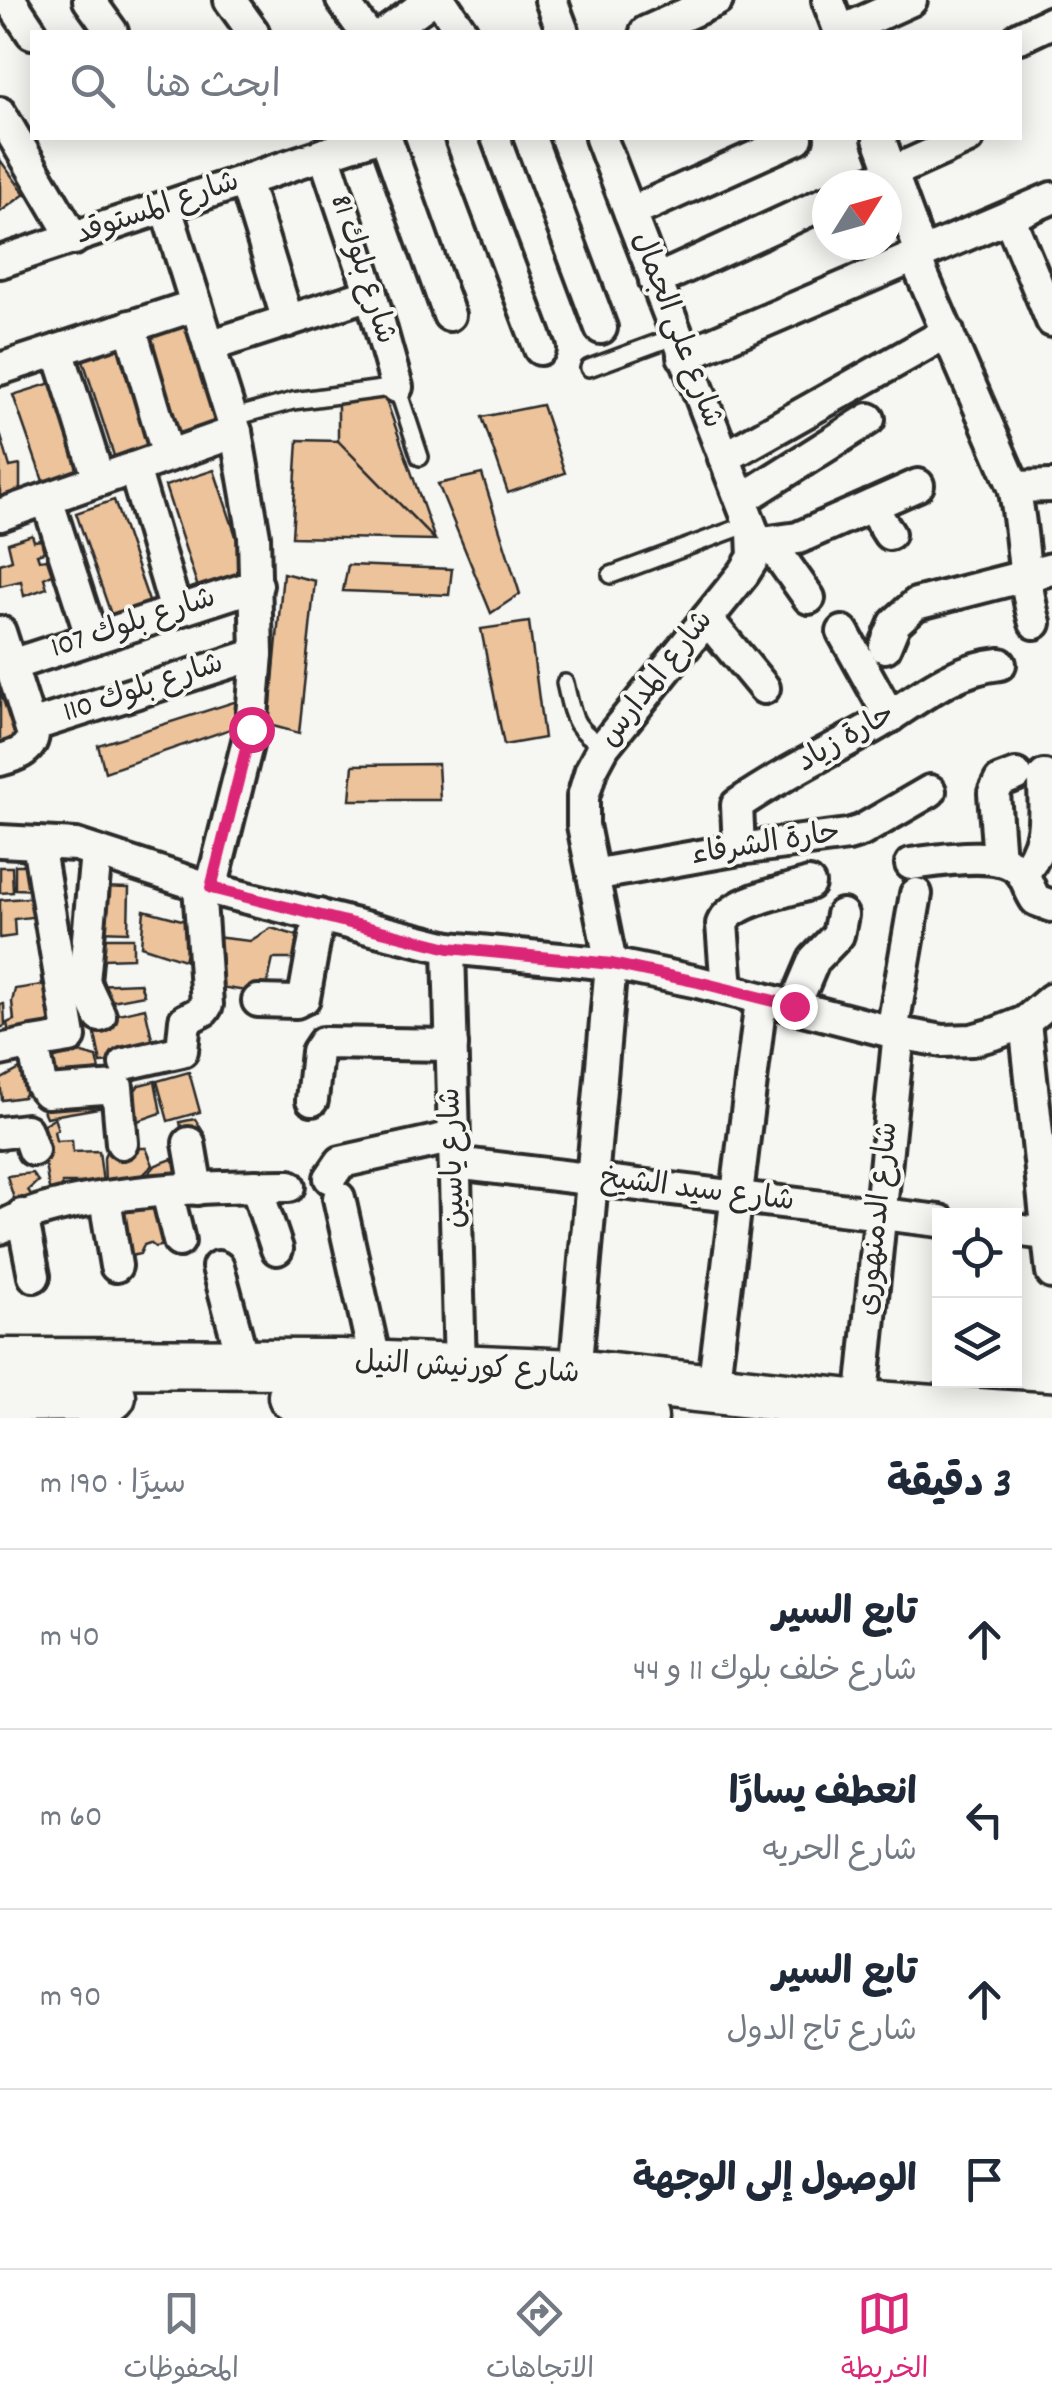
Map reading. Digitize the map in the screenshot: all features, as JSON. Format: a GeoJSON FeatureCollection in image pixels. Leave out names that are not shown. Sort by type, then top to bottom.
{"type":"FeatureCollection","features":[{"type":"Feature","properties":{"kind":"main road","name":"شارع كورنيش النيل"},"geometry":{"type":"LineString","coordinates":[[0,1363],[376,1365],[575,1374],[862,1406],[1052,1418]]}},
{"type":"Feature","properties":{"kind":"main road","name":"شارع كورنيش النيل"},"geometry":{"type":"LineString","coordinates":[[0,1397],[338,1396],[643,1418]]}},
{"type":"Feature","properties":{"kind":"street"},"geometry":{"type":"LineString","coordinates":[[10,0],[30,30]]}},
{"type":"Feature","properties":{"kind":"street"},"geometry":{"type":"LineString","coordinates":[[90,0],[111,30]]}},
{"type":"Feature","properties":{"kind":"street"},"geometry":{"type":"LineString","coordinates":[[230,0],[252,30]]}},
{"type":"Feature","properties":{"kind":"street"},"geometry":{"type":"LineString","coordinates":[[342,0],[364,30]]}},
{"type":"Feature","properties":{"kind":"street"},"geometry":{"type":"LineString","coordinates":[[390,30],[431,0]]}},
{"type":"Feature","properties":{"kind":"street"},"geometry":{"type":"LineString","coordinates":[[440,0],[461,30]]}},
{"type":"Feature","properties":{"kind":"street"},"geometry":{"type":"LineString","coordinates":[[550,0],[562,30]]}},
{"type":"Feature","properties":{"kind":"street"},"geometry":{"type":"LineString","coordinates":[[650,30],[718,0]]}},
{"type":"Feature","properties":{"kind":"street"},"geometry":{"type":"LineString","coordinates":[[828,0],[839,30]]}},
{"type":"Feature","properties":{"kind":"street"},"geometry":{"type":"LineString","coordinates":[[844,30],[912,0]]}},
{"type":"Feature","properties":{"kind":"street"},"geometry":{"type":"LineString","coordinates":[[1022,36],[1052,22]]}},
{"type":"Feature","properties":{"kind":"street"},"geometry":{"type":"LineString","coordinates":[[1,116],[74,239]]}},
{"type":"Feature","properties":{"kind":"street","name":"شارع المستوقد"},"geometry":{"type":"LineString","coordinates":[[0,262],[245,181],[330,147],[363,140]]}},
{"type":"Feature","properties":{"kind":"street"},"geometry":{"type":"LineString","coordinates":[[387,140],[449,315]]}},
{"type":"Feature","properties":{"kind":"street"},"geometry":{"type":"LineString","coordinates":[[462,140],[540,348]]}},
{"type":"Feature","properties":{"kind":"street"},"geometry":{"type":"LineString","coordinates":[[531,140],[601,328]]}},
{"type":"Feature","properties":{"kind":"street","name":"شارع على الجمال"},"geometry":{"type":"LineString","coordinates":[[605,140],[679,346],[754,528],[810,598]]}},
{"type":"Feature","properties":{"kind":"street"},"geometry":{"type":"LineString","coordinates":[[630,214],[794,140]]}},
{"type":"Feature","properties":{"kind":"street"},"geometry":{"type":"LineString","coordinates":[[878,170],[879,140]]}},
{"type":"Feature","properties":{"kind":"street"},"geometry":{"type":"LineString","coordinates":[[898,170],[964,140]]}},
{"type":"Feature","properties":{"kind":"street","name":"شارع بلوك 81"},"geometry":{"type":"LineString","coordinates":[[330,147],[397,386]]}},
{"type":"Feature","properties":{"kind":"street"},"geometry":{"type":"LineString","coordinates":[[245,181],[288,320]]}},
{"type":"Feature","properties":{"kind":"street"},"geometry":{"type":"LineString","coordinates":[[679,346],[918,256],[1052,198]]}},
{"type":"Feature","properties":{"kind":"street"},"geometry":{"type":"LineString","coordinates":[[125,1064],[182,1051],[186,1020],[207,1006],[205,887],[251,729],[257,654],[254,536],[233,425],[166,208]]}},
{"type":"Feature","properties":{"kind":"street"},"geometry":{"type":"LineString","coordinates":[[655,281],[812,209]]}},
{"type":"Feature","properties":{"kind":"street"},"geometry":{"type":"LineString","coordinates":[[1009,217],[1052,321]]}},
{"type":"Feature","properties":{"kind":"street"},"geometry":{"type":"LineString","coordinates":[[902,225],[1014,487],[1038,573],[1035,622]]}},
{"type":"Feature","properties":{"kind":"street"},"geometry":{"type":"LineString","coordinates":[[209,346],[371,294]]}},
{"type":"Feature","properties":{"kind":"street"},"geometry":{"type":"LineString","coordinates":[[0,369],[196,304]]}},
{"type":"Feature","properties":{"kind":"street"},"geometry":{"type":"LineString","coordinates":[[130,326],[168,456]]}},
{"type":"Feature","properties":{"kind":"street"},"geometry":{"type":"LineString","coordinates":[[724,458],[948,332]]}},
{"type":"Feature","properties":{"kind":"street"},"geometry":{"type":"LineString","coordinates":[[58,350],[99,480]]}},
{"type":"Feature","properties":{"kind":"street"},"geometry":{"type":"LineString","coordinates":[[754,528],[869,419]]}},
{"type":"Feature","properties":{"kind":"street"},"geometry":{"type":"LineString","coordinates":[[0,515],[168,456],[233,425]]}},
{"type":"Feature","properties":{"kind":"street"},"geometry":{"type":"LineString","coordinates":[[134,468],[176,612]]}},
{"type":"Feature","properties":{"kind":"street"},"geometry":{"type":"LineString","coordinates":[[754,528],[798,538],[918,485]]}},
{"type":"Feature","properties":{"kind":"street"},"geometry":{"type":"LineString","coordinates":[[1014,487],[1052,486]]}},
{"type":"Feature","properties":{"kind":"street"},"geometry":{"type":"LineString","coordinates":[[47,499],[92,639]]}},
{"type":"Feature","properties":{"kind":"street"},"geometry":{"type":"LineString","coordinates":[[870,506],[889,534]]}},
{"type":"Feature","properties":{"kind":"street","name":"شارع المدارس"},"geometry":{"type":"LineString","coordinates":[[575,1374],[612,964],[583,825],[583,797],[604,746],[754,558],[754,528]]}},
{"type":"Feature","properties":{"kind":"street"},"geometry":{"type":"LineString","coordinates":[[885,646],[895,623],[916,604],[1038,573]]}},
{"type":"Feature","properties":{"kind":"street","name":"شارع بلوك 107"},"geometry":{"type":"LineString","coordinates":[[11,666],[257,585]]}},
{"type":"Feature","properties":{"kind":"street"},"geometry":{"type":"LineString","coordinates":[[707,619],[764,688]]}},
{"type":"Feature","properties":{"kind":"street"},"geometry":{"type":"LineString","coordinates":[[0,632],[32,730]]}},
{"type":"Feature","properties":{"kind":"street"},"geometry":{"type":"LineString","coordinates":[[843,632],[890,717]]}},
{"type":"Feature","properties":{"kind":"street","name":"شارع بلوك 110"},"geometry":{"type":"LineString","coordinates":[[0,760],[27,748],[32,730],[257,654]]}},
{"type":"Feature","properties":{"kind":"street","name":"حارة زياد"},"geometry":{"type":"LineString","coordinates":[[739,849],[737,805],[963,671],[1000,664]]}},
{"type":"Feature","properties":{"kind":"street"},"geometry":{"type":"LineString","coordinates":[[911,864],[973,858],[1011,867],[1040,850],[1044,835],[1030,775],[1000,782],[994,793],[1011,867],[1036,900],[1052,906]]}},
{"type":"Feature","properties":{"kind":"street","name":"حارة الشرفاء"},"geometry":{"type":"LineString","coordinates":[[593,875],[861,832],[930,790]]}},
{"type":"Feature","properties":{"kind":"street"},"geometry":{"type":"LineString","coordinates":[[0,841],[76,845],[205,887],[449,948],[612,964],[943,1041],[972,1040],[1025,1022],[1052,998]]}},
{"type":"Feature","properties":{"kind":"street"},"geometry":{"type":"LineString","coordinates":[[9,1045],[70,1037],[38,843]]}},
{"type":"Feature","properties":{"kind":"street"},"geometry":{"type":"LineString","coordinates":[[96,852],[84,982],[100,1016]]}},
{"type":"Feature","properties":{"kind":"street"},"geometry":{"type":"LineString","coordinates":[[728,989],[722,924],[725,916],[738,906],[809,884]]}},
{"type":"Feature","properties":{"kind":"street","name":"شارع الدمنهورى"},"geometry":{"type":"LineString","coordinates":[[862,1406],[895,1032],[916,894]]}},
{"type":"Feature","properties":{"kind":"street"},"geometry":{"type":"LineString","coordinates":[[258,1000],[296,1002],[304,998],[319,915]]}},
{"type":"Feature","properties":{"kind":"street"},"geometry":{"type":"LineString","coordinates":[[794,1006],[814,960],[838,935],[842,915]]}},
{"type":"Feature","properties":{"kind":"street","name":"شارع ياسين"},"geometry":{"type":"LineString","coordinates":[[449,948],[460,1369]]}},
{"type":"Feature","properties":{"kind":"street"},"geometry":{"type":"LineString","coordinates":[[713,1388],[761,1000]]}},
{"type":"Feature","properties":{"kind":"street"},"geometry":{"type":"LineString","coordinates":[[1025,1022],[1047,1164],[1047,1234],[1052,1273]]}},
{"type":"Feature","properties":{"kind":"street"},"geometry":{"type":"LineString","coordinates":[[312,1100],[316,1052],[324,1044],[452,1045]]}},
{"type":"Feature","properties":{"kind":"street"},"geometry":{"type":"LineString","coordinates":[[9,1045],[47,1092],[116,1087],[122,1143]]}},
{"type":"Feature","properties":{"kind":"street"},"geometry":{"type":"LineString","coordinates":[[0,1133],[26,1130],[33,1150]]}},
{"type":"Feature","properties":{"kind":"street"},"geometry":{"type":"LineString","coordinates":[[179,1241],[190,1143]]}},
{"type":"Feature","properties":{"kind":"street","name":"شارع سيد الشيخ"},"geometry":{"type":"LineString","coordinates":[[376,1365],[334,1188],[341,1162],[455,1150],[592,1179],[932,1220]]}},
{"type":"Feature","properties":{"kind":"street"},"geometry":{"type":"LineString","coordinates":[[256,1186],[276,1249]]}},
{"type":"Feature","properties":{"kind":"street"},"geometry":{"type":"LineString","coordinates":[[34,1276],[11,1222],[105,1199],[182,1190],[289,1186]]}},
{"type":"Feature","properties":{"kind":"street"},"geometry":{"type":"LineString","coordinates":[[105,1199],[116,1266]]}},
{"type":"Feature","properties":{"kind":"street"},"geometry":{"type":"LineString","coordinates":[[1022,1231],[1047,1234]]}},
{"type":"Feature","properties":{"kind":"street"},"geometry":{"type":"LineString","coordinates":[[218,1267],[244,1364]]}},
{"type":"Feature","properties":{"kind":"lane"},"geometry":{"type":"LineString","coordinates":[[590,368],[679,346]]}},
{"type":"Feature","properties":{"kind":"lane"},"geometry":{"type":"LineString","coordinates":[[233,425],[293,400],[397,386],[420,457]]}},
{"type":"Feature","properties":{"kind":"lane"},"geometry":{"type":"LineString","coordinates":[[611,575],[754,528]]}},
{"type":"Feature","properties":{"kind":"lane"},"geometry":{"type":"LineString","coordinates":[[565,683],[574,723],[587,737],[604,746]]}},
{"type":"Feature","properties":{"kind":"building"},"geometry":{"type":"Polygon","coordinates":[[[0,160],[25,194],[0,212],[0,160]]]}},
{"type":"Feature","properties":{"kind":"building"},"geometry":{"type":"Polygon","coordinates":[[[184,322],[218,428],[181,440],[146,334],[184,322]]]}},
{"type":"Feature","properties":{"kind":"building"},"geometry":{"type":"Polygon","coordinates":[[[119,345],[153,451],[116,462],[82,357],[119,345]]]}},
{"type":"Feature","properties":{"kind":"building"},"geometry":{"type":"Polygon","coordinates":[[[51,383],[82,474],[45,487],[13,395],[51,383]]]}},
{"type":"Feature","properties":{"kind":"building"},"geometry":{"type":"Polygon","coordinates":[[[384,394],[435,540],[338,441],[338,400],[384,394]]]}},
{"type":"Feature","properties":{"kind":"building"},"geometry":{"type":"Polygon","coordinates":[[[542,405],[565,473],[508,493],[482,417],[542,405]]]}},
{"type":"Feature","properties":{"kind":"building"},"geometry":{"type":"Polygon","coordinates":[[[0,433],[10,467],[20,465],[20,491],[0,499],[0,433]]]}},
{"type":"Feature","properties":{"kind":"building"},"geometry":{"type":"Polygon","coordinates":[[[298,440],[338,441],[435,540],[292,537],[298,440]]]}},
{"type":"Feature","properties":{"kind":"building"},"geometry":{"type":"Polygon","coordinates":[[[214,470],[250,578],[200,594],[165,486],[214,470]]]}},
{"type":"Feature","properties":{"kind":"building"},"geometry":{"type":"Polygon","coordinates":[[[482,474],[520,594],[491,613],[438,484],[482,474]]]}},
{"type":"Feature","properties":{"kind":"building"},"geometry":{"type":"Polygon","coordinates":[[[114,500],[152,610],[114,623],[76,513],[114,500]]]}},
{"type":"Feature","properties":{"kind":"building"},"geometry":{"type":"Polygon","coordinates":[[[32,535],[34,541],[41,540],[44,552],[37,554],[39,560],[47,559],[52,574],[44,578],[47,588],[24,596],[21,581],[0,586],[0,564],[12,560],[8,543],[32,535]]]}},
{"type":"Feature","properties":{"kind":"building"},"geometry":{"type":"Polygon","coordinates":[[[348,565],[452,569],[449,595],[343,591],[348,565]]]}},
{"type":"Feature","properties":{"kind":"building"},"geometry":{"type":"Polygon","coordinates":[[[283,573],[315,581],[299,733],[269,725],[283,573]]]}},
{"type":"Feature","properties":{"kind":"building"},"geometry":{"type":"Polygon","coordinates":[[[529,622],[544,738],[504,745],[481,629],[529,622]]]}},
{"type":"Feature","properties":{"kind":"building"},"geometry":{"type":"Polygon","coordinates":[[[0,642],[28,732],[0,756],[0,642]]]}},
{"type":"Feature","properties":{"kind":"building"},"geometry":{"type":"Polygon","coordinates":[[[237,701],[242,725],[105,772],[98,745],[237,701]]]}},
{"type":"Feature","properties":{"kind":"building"},"geometry":{"type":"Polygon","coordinates":[[[438,764],[440,800],[350,800],[353,765],[438,764]]]}},
{"type":"Feature","properties":{"kind":"building"},"geometry":{"type":"Polygon","coordinates":[[[15,865],[38,865],[37,890],[15,889],[15,865]]]}},
{"type":"Feature","properties":{"kind":"building"},"geometry":{"type":"Polygon","coordinates":[[[0,867],[12,867],[13,892],[0,893],[0,867]]]}},
{"type":"Feature","properties":{"kind":"building"},"geometry":{"type":"Polygon","coordinates":[[[98,887],[129,888],[128,932],[97,931],[98,887]]]}},
{"type":"Feature","properties":{"kind":"building"},"geometry":{"type":"Polygon","coordinates":[[[39,897],[40,916],[14,919],[15,936],[0,938],[0,900],[39,897]]]}},
{"type":"Feature","properties":{"kind":"building"},"geometry":{"type":"Polygon","coordinates":[[[144,910],[193,923],[184,960],[141,946],[144,910]]]}},
{"type":"Feature","properties":{"kind":"building"},"geometry":{"type":"Polygon","coordinates":[[[271,928],[305,938],[302,959],[273,959],[265,994],[214,986],[214,937],[250,941],[271,928]]]}},
{"type":"Feature","properties":{"kind":"building"},"geometry":{"type":"Polygon","coordinates":[[[92,938],[133,938],[133,958],[103,959],[102,952],[92,953],[92,938]]]}},
{"type":"Feature","properties":{"kind":"building"},"geometry":{"type":"Polygon","coordinates":[[[56,975],[63,1026],[9,1033],[7,1023],[14,1020],[15,989],[42,985],[41,977],[56,975]]]}},
{"type":"Feature","properties":{"kind":"building"},"geometry":{"type":"Polygon","coordinates":[[[140,983],[144,995],[101,1003],[93,985],[140,983]]]}},
{"type":"Feature","properties":{"kind":"building"},"geometry":{"type":"Polygon","coordinates":[[[0,1004],[4,1004],[5,1026],[0,1028],[0,1004]]]}},
{"type":"Feature","properties":{"kind":"building"},"geometry":{"type":"Polygon","coordinates":[[[145,1008],[156,1056],[101,1063],[92,1020],[145,1008]]]}},
{"type":"Feature","properties":{"kind":"building"},"geometry":{"type":"Polygon","coordinates":[[[78,1052],[97,1057],[100,1070],[56,1080],[51,1059],[78,1052]]]}},
{"type":"Feature","properties":{"kind":"building"},"geometry":{"type":"Polygon","coordinates":[[[31,1063],[35,1079],[23,1097],[2,1100],[0,1080],[31,1063]]]}},
{"type":"Feature","properties":{"kind":"building"},"geometry":{"type":"Polygon","coordinates":[[[189,1072],[200,1112],[168,1121],[157,1081],[189,1072]]]}},
{"type":"Feature","properties":{"kind":"building"},"geometry":{"type":"Polygon","coordinates":[[[155,1081],[161,1113],[132,1123],[132,1094],[139,1085],[155,1081]]]}},
{"type":"Feature","properties":{"kind":"building"},"geometry":{"type":"Polygon","coordinates":[[[100,1091],[99,1108],[46,1117],[39,1101],[100,1091]]]}},
{"type":"Feature","properties":{"kind":"building"},"geometry":{"type":"Polygon","coordinates":[[[54,1118],[58,1129],[54,1131],[56,1141],[72,1140],[73,1152],[99,1151],[103,1183],[62,1183],[62,1194],[50,1195],[39,1127],[54,1118]]]}},
{"type":"Feature","properties":{"kind":"building"},"geometry":{"type":"Polygon","coordinates":[[[195,1119],[205,1135],[183,1137],[180,1122],[195,1119]]]}},
{"type":"Feature","properties":{"kind":"building"},"geometry":{"type":"Polygon","coordinates":[[[107,1148],[146,1148],[153,1165],[131,1187],[105,1184],[107,1148]]]}},
{"type":"Feature","properties":{"kind":"building"},"geometry":{"type":"Polygon","coordinates":[[[172,1159],[184,1179],[139,1184],[156,1165],[172,1159]]]}},
{"type":"Feature","properties":{"kind":"building"},"geometry":{"type":"Polygon","coordinates":[[[32,1173],[38,1181],[28,1190],[32,1196],[43,1194],[50,1203],[21,1208],[15,1202],[7,1176],[32,1173]]]}},
{"type":"Feature","properties":{"kind":"building"},"geometry":{"type":"Polygon","coordinates":[[[166,1192],[176,1243],[155,1247],[150,1243],[144,1245],[140,1254],[118,1259],[107,1204],[166,1192]]]}},
{"type":"Feature","properties":{"kind":"route"},"geometry":{"type":"LineString","coordinates":[[251,729],[211,888],[449,948],[612,964],[794,1006]]}}]}
